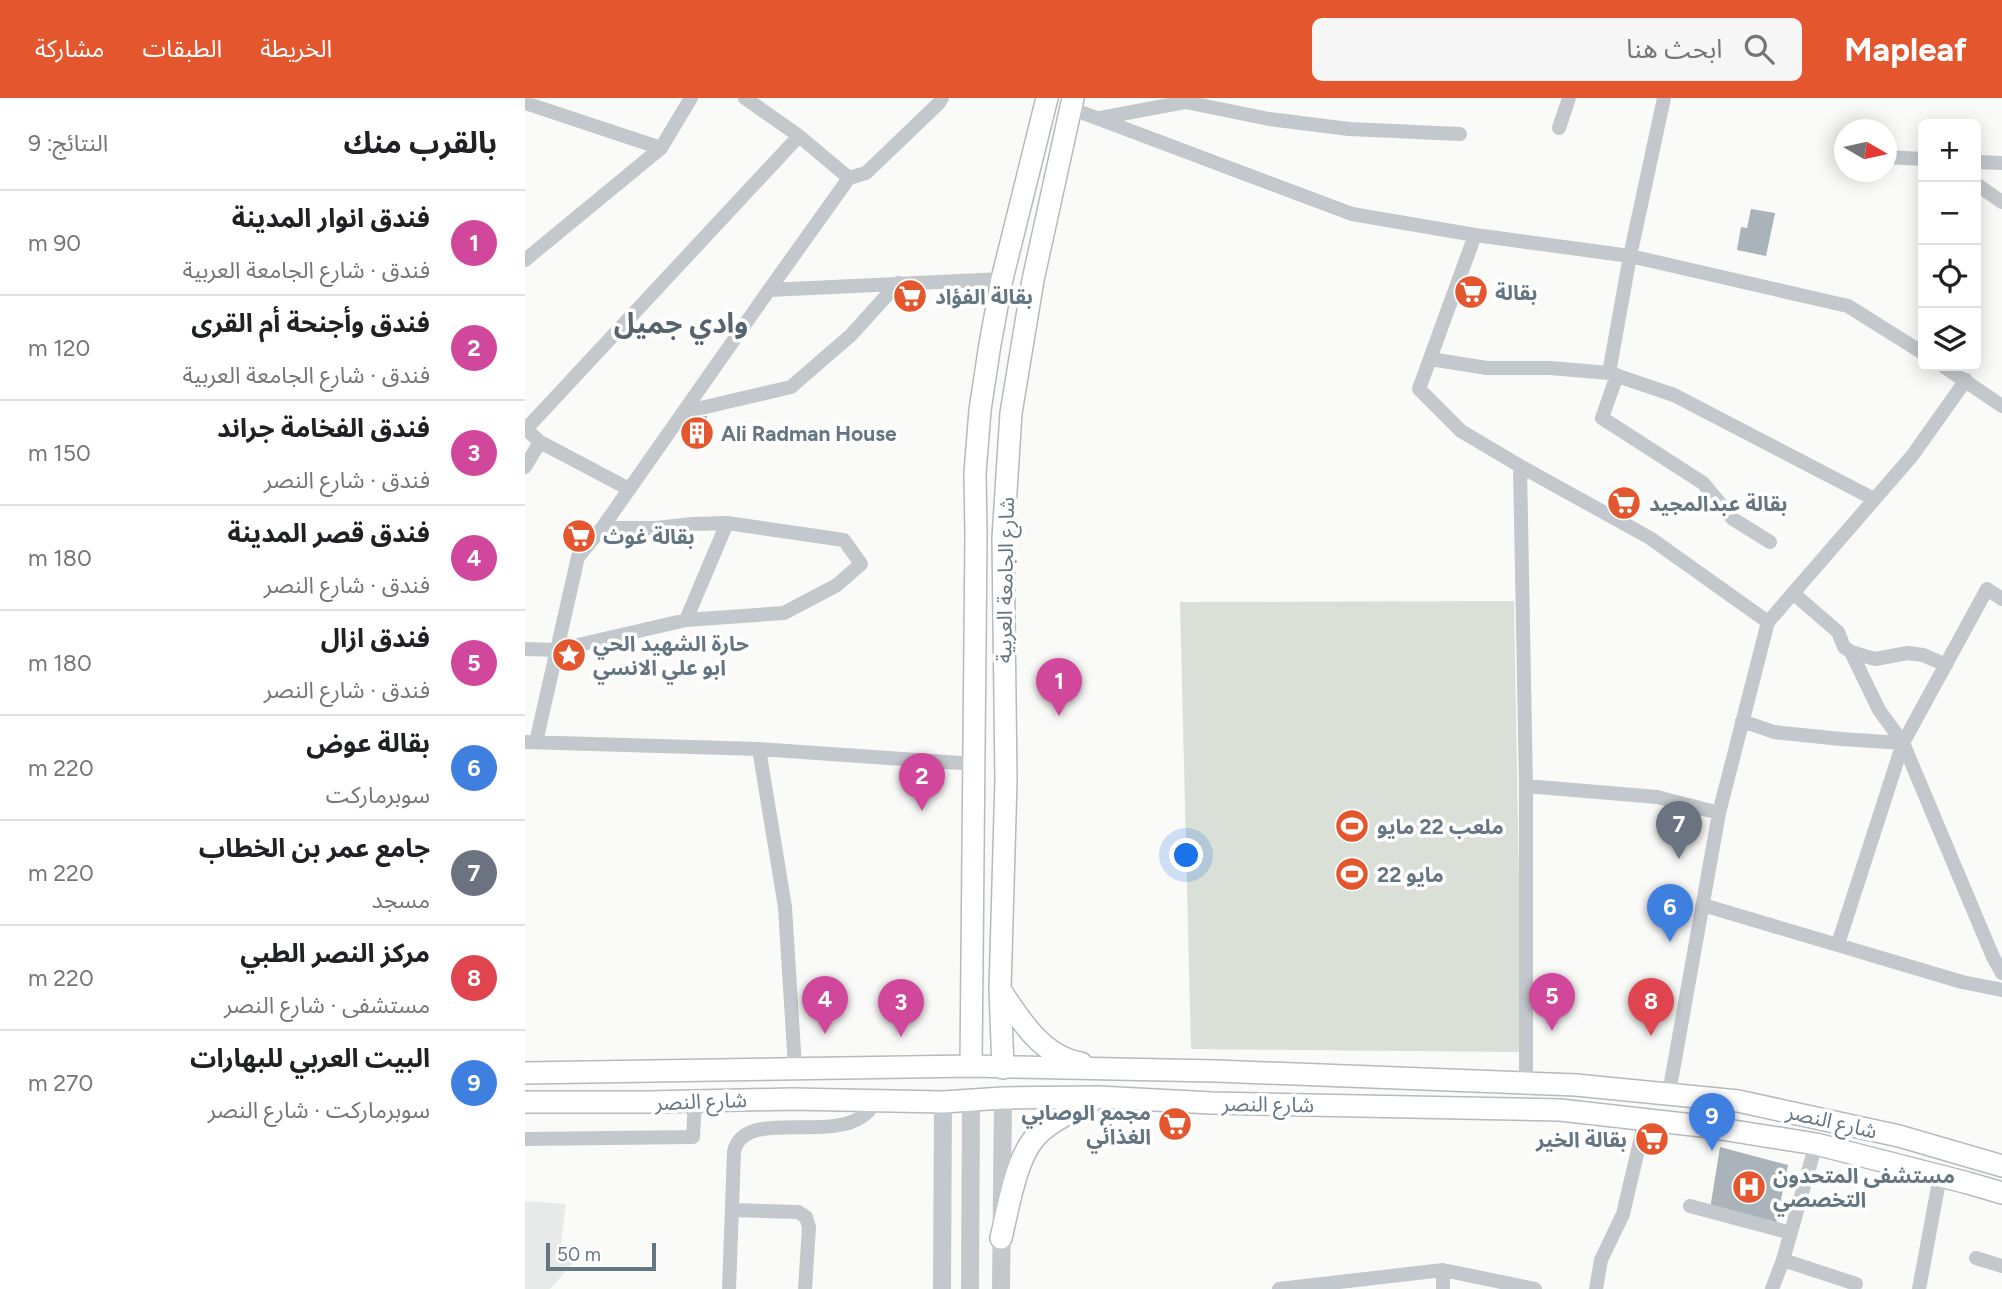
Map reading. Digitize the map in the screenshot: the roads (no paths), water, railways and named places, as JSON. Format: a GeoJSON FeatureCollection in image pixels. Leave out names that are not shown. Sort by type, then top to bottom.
{"type":"FeatureCollection","features":[{"type":"Feature","properties":{"kind":"main road","name":"شارع الجامعة العربية"},"geometry":{"type":"LineString","coordinates":[[971,1066],[975,472],[980,410],[1002,279],[1041,100]]}},
{"type":"Feature","properties":{"kind":"main road","name":"شارع الجامعة العربية"},"geometry":{"type":"LineString","coordinates":[[1003,1068],[1000,990],[1006,780],[1003,538],[1011,413],[1033,280],[1072,103]]}},
{"type":"Feature","properties":{"kind":"main road"},"geometry":{"type":"LineString","coordinates":[[950,1066],[958,1048],[972,988]]}},
{"type":"Feature","properties":{"kind":"main road"},"geometry":{"type":"LineString","coordinates":[[1000,990],[1032,1035],[1047,1047],[1073,1062],[1107,1068]]}},
{"type":"Feature","properties":{"kind":"main road","name":"شارع النصر"},"geometry":{"type":"LineString","coordinates":[[525,1073],[971,1066],[1190,1070],[1576,1085],[1738,1101],[1899,1136],[2002,1166]]}},
{"type":"Feature","properties":{"kind":"main road"},"geometry":{"type":"LineString","coordinates":[[1190,1070],[1196,1089],[1192,1102]]}},
{"type":"Feature","properties":{"kind":"main road"},"geometry":{"type":"LineString","coordinates":[[647,1071],[660,1079],[659,1096],[649,1102]]}},
{"type":"Feature","properties":{"kind":"main road"},"geometry":{"type":"LineString","coordinates":[[693,1071],[690,1087],[695,1100]]}},
{"type":"Feature","properties":{"kind":"main road"},"geometry":{"type":"LineString","coordinates":[[1231,1104],[1223,1088],[1232,1072]]}},
{"type":"Feature","properties":{"kind":"main road"},"geometry":{"type":"LineString","coordinates":[[1001,1238],[1021,1163],[1033,1140],[1098,1097]]}},
{"type":"Feature","properties":{"kind":"main road","name":"شارع النصر"},"geometry":{"type":"LineString","coordinates":[[525,1102],[876,1099],[943,1101],[1098,1097],[1231,1104],[1560,1110],[1702,1126],[1816,1144],[2002,1194]]}},
{"type":"Feature","properties":{"kind":"street"},"geometry":{"type":"LineString","coordinates":[[525,260],[661,148],[691,98]]}},
{"type":"Feature","properties":{"kind":"street"},"geometry":{"type":"LineString","coordinates":[[745,98],[799,136],[849,178]]}},
{"type":"Feature","properties":{"kind":"street"},"geometry":{"type":"LineString","coordinates":[[942,98],[905,138],[866,173],[849,178],[602,528],[577,556],[557,650],[530,742],[759,749],[975,764]]}},
{"type":"Feature","properties":{"kind":"street"},"geometry":{"type":"LineString","coordinates":[[1559,128],[1569,98]]}},
{"type":"Feature","properties":{"kind":"street"},"geometry":{"type":"LineString","coordinates":[[1664,98],[1630,256],[1613,374],[1602,418],[1703,483],[1733,519],[1770,542]]}},
{"type":"Feature","properties":{"kind":"street"},"geometry":{"type":"LineString","coordinates":[[1099,119],[1185,102],[1269,119],[1349,130],[1460,134]]}},
{"type":"Feature","properties":{"kind":"street"},"geometry":{"type":"LineString","coordinates":[[525,103],[661,148]]}},
{"type":"Feature","properties":{"kind":"street"},"geometry":{"type":"LineString","coordinates":[[1072,103],[1099,119],[1352,214],[1475,235],[1630,256],[1848,306],[1918,350]]}},
{"type":"Feature","properties":{"kind":"street"},"geometry":{"type":"LineString","coordinates":[[629,489],[540,442],[526,429],[799,136]]}},
{"type":"Feature","properties":{"kind":"street"},"geometry":{"type":"LineString","coordinates":[[1897,158],[1918,159]]}},
{"type":"Feature","properties":{"kind":"street"},"geometry":{"type":"LineString","coordinates":[[1981,162],[2002,163]]}},
{"type":"Feature","properties":{"kind":"street"},"geometry":{"type":"LineString","coordinates":[[1981,187],[2002,202]]}},
{"type":"Feature","properties":{"kind":"street"},"geometry":{"type":"LineString","coordinates":[[1475,235],[1419,389],[1461,430],[1650,538],[1768,622]]}},
{"type":"Feature","properties":{"kind":"street"},"geometry":{"type":"LineString","coordinates":[[769,290],[1002,279]]}},
{"type":"Feature","properties":{"kind":"street"},"geometry":{"type":"LineString","coordinates":[[684,412],[791,387],[851,335],[898,283]]}},
{"type":"Feature","properties":{"kind":"street"},"geometry":{"type":"LineString","coordinates":[[1430,359],[1487,368],[1551,368],[1613,374],[1674,396],[1874,499]]}},
{"type":"Feature","properties":{"kind":"street"},"geometry":{"type":"LineString","coordinates":[[1951,371],[2002,406]]}},
{"type":"Feature","properties":{"kind":"street"},"geometry":{"type":"LineString","coordinates":[[1669,1093],[1719,813],[1768,622],[1912,456],[1966,380]]}},
{"type":"Feature","properties":{"kind":"street"},"geometry":{"type":"LineString","coordinates":[[525,467],[540,442]]}},
{"type":"Feature","properties":{"kind":"street"},"geometry":{"type":"LineString","coordinates":[[1520,466],[1526,786],[1526,1084]]}},
{"type":"Feature","properties":{"kind":"street"},"geometry":{"type":"LineString","coordinates":[[525,649],[557,650],[686,620],[784,613],[837,586],[861,564],[844,540],[727,523],[656,528],[602,528]]}},
{"type":"Feature","properties":{"kind":"street"},"geometry":{"type":"LineString","coordinates":[[686,620],[727,523]]}},
{"type":"Feature","properties":{"kind":"street"},"geometry":{"type":"LineString","coordinates":[[1838,944],[1903,743],[1987,589],[2002,598]]}},
{"type":"Feature","properties":{"kind":"street"},"geometry":{"type":"LineString","coordinates":[[1793,593],[1838,632],[1844,647],[1851,652],[1875,659],[1908,653],[1923,655],[1946,664]]}},
{"type":"Feature","properties":{"kind":"street"},"geometry":{"type":"LineString","coordinates":[[1851,652],[1879,710],[1903,743],[2002,973]]}},
{"type":"Feature","properties":{"kind":"street"},"geometry":{"type":"LineString","coordinates":[[1742,721],[1774,732],[1841,740],[1903,743]]}},
{"type":"Feature","properties":{"kind":"street"},"geometry":{"type":"LineString","coordinates":[[759,749],[785,907],[795,1068]]}},
{"type":"Feature","properties":{"kind":"street"},"geometry":{"type":"LineString","coordinates":[[1526,786],[1657,797],[1719,813]]}},
{"type":"Feature","properties":{"kind":"street"},"geometry":{"type":"LineString","coordinates":[[1703,905],[1962,982],[2002,990]]}},
{"type":"Feature","properties":{"kind":"street"},"geometry":{"type":"LineString","coordinates":[[1001,1289],[1003,1098]]}},
{"type":"Feature","properties":{"kind":"street"},"geometry":{"type":"LineString","coordinates":[[729,1289],[734,1152],[741,1137],[760,1130],[851,1124],[865,1116],[876,1099]]}},
{"type":"Feature","properties":{"kind":"street"},"geometry":{"type":"LineString","coordinates":[[525,1139],[693,1137],[695,1100]]}},
{"type":"Feature","properties":{"kind":"street"},"geometry":{"type":"LineString","coordinates":[[970,1289],[971,1100]]}},
{"type":"Feature","properties":{"kind":"street"},"geometry":{"type":"LineString","coordinates":[[942,1289],[943,1101]]}},
{"type":"Feature","properties":{"kind":"street"},"geometry":{"type":"LineString","coordinates":[[1596,1289],[1601,1261],[1623,1214],[1645,1120]]}},
{"type":"Feature","properties":{"kind":"street"},"geometry":{"type":"LineString","coordinates":[[1772,1289],[1783,1260],[1816,1144]]}},
{"type":"Feature","properties":{"kind":"street"},"geometry":{"type":"LineString","coordinates":[[1919,1289],[1940,1176]]}},
{"type":"Feature","properties":{"kind":"street"},"geometry":{"type":"LineString","coordinates":[[1690,1206],[1791,1233]]}},
{"type":"Feature","properties":{"kind":"street"},"geometry":{"type":"LineString","coordinates":[[732,1210],[798,1212],[806,1217],[809,1227],[805,1289]]}},
{"type":"Feature","properties":{"kind":"street"},"geometry":{"type":"LineString","coordinates":[[1976,1258],[2002,1266]]}},
{"type":"Feature","properties":{"kind":"street"},"geometry":{"type":"LineString","coordinates":[[1783,1260],[1856,1284]]}},
{"type":"Feature","properties":{"kind":"street"},"geometry":{"type":"LineString","coordinates":[[1443,1270],[1443,1289]]}},
{"type":"Feature","properties":{"kind":"street"},"geometry":{"type":"LineString","coordinates":[[1279,1289],[1349,1285],[1443,1270],[1535,1289]]}},
{"type":"Feature","properties":{"kind":"place","name":"بقالة"},"geometry":{"type":"Point","coordinates":[1471,292]}},
{"type":"Feature","properties":{"kind":"place","name":"بقالة الفؤاد"},"geometry":{"type":"Point","coordinates":[910,296]}},
{"type":"Feature","properties":{"kind":"place","name":"Ali Radman House"},"geometry":{"type":"Point","coordinates":[697,433]}},
{"type":"Feature","properties":{"kind":"place","name":"بقالة عبدالمجيد"},"geometry":{"type":"Point","coordinates":[1624,503]}},
{"type":"Feature","properties":{"kind":"place","name":"بقالة غوث"},"geometry":{"type":"Point","coordinates":[579,536]}},
{"type":"Feature","properties":{"kind":"place","name":"حارة الشهيد الحي ابو علي الانسي"},"geometry":{"type":"Point","coordinates":[569,655]}},
{"type":"Feature","properties":{"kind":"place","name":"فندق انوار المدينة"},"geometry":{"type":"Point","coordinates":[1059,716]}},
{"type":"Feature","properties":{"kind":"place","name":"فندق وأجنحة أم القرى"},"geometry":{"type":"Point","coordinates":[922,811]}},
{"type":"Feature","properties":{"kind":"place","name":"ملعب 22 مايو"},"geometry":{"type":"Point","coordinates":[1352,826]}},
{"type":"Feature","properties":{"kind":"place","name":"جامع عمر بن الخطاب"},"geometry":{"type":"Point","coordinates":[1679,859]}},
{"type":"Feature","properties":{"kind":"place","name":"22 مايو"},"geometry":{"type":"Point","coordinates":[1352,874]}},
{"type":"Feature","properties":{"kind":"place","name":"بقالة عوض"},"geometry":{"type":"Point","coordinates":[1670,942]}},
{"type":"Feature","properties":{"kind":"place","name":"فندق ازال"},"geometry":{"type":"Point","coordinates":[1552,1031]}},
{"type":"Feature","properties":{"kind":"place","name":"فندق قصر المدينة"},"geometry":{"type":"Point","coordinates":[825,1034]}},
{"type":"Feature","properties":{"kind":"place","name":"مركز النصر الطبي"},"geometry":{"type":"Point","coordinates":[1651,1036]}},
{"type":"Feature","properties":{"kind":"place","name":"فندق الفخامة جراند"},"geometry":{"type":"Point","coordinates":[901,1037]}},
{"type":"Feature","properties":{"kind":"place","name":"مجمع الوصابي الغذائي"},"geometry":{"type":"Point","coordinates":[1175,1124]}},
{"type":"Feature","properties":{"kind":"place","name":"بقالة الخير"},"geometry":{"type":"Point","coordinates":[1652,1139]}},
{"type":"Feature","properties":{"kind":"place","name":"البيت العربي للبهارات"},"geometry":{"type":"Point","coordinates":[1712,1151]}},
{"type":"Feature","properties":{"kind":"place","name":"مستشفى المتحدون التخصصي"},"geometry":{"type":"Point","coordinates":[1749,1187]}},
{"type":"Feature","properties":{"kind":"district","name":"وادي جميل"},"geometry":{"type":"Point","coordinates":[681,323]}}]}
